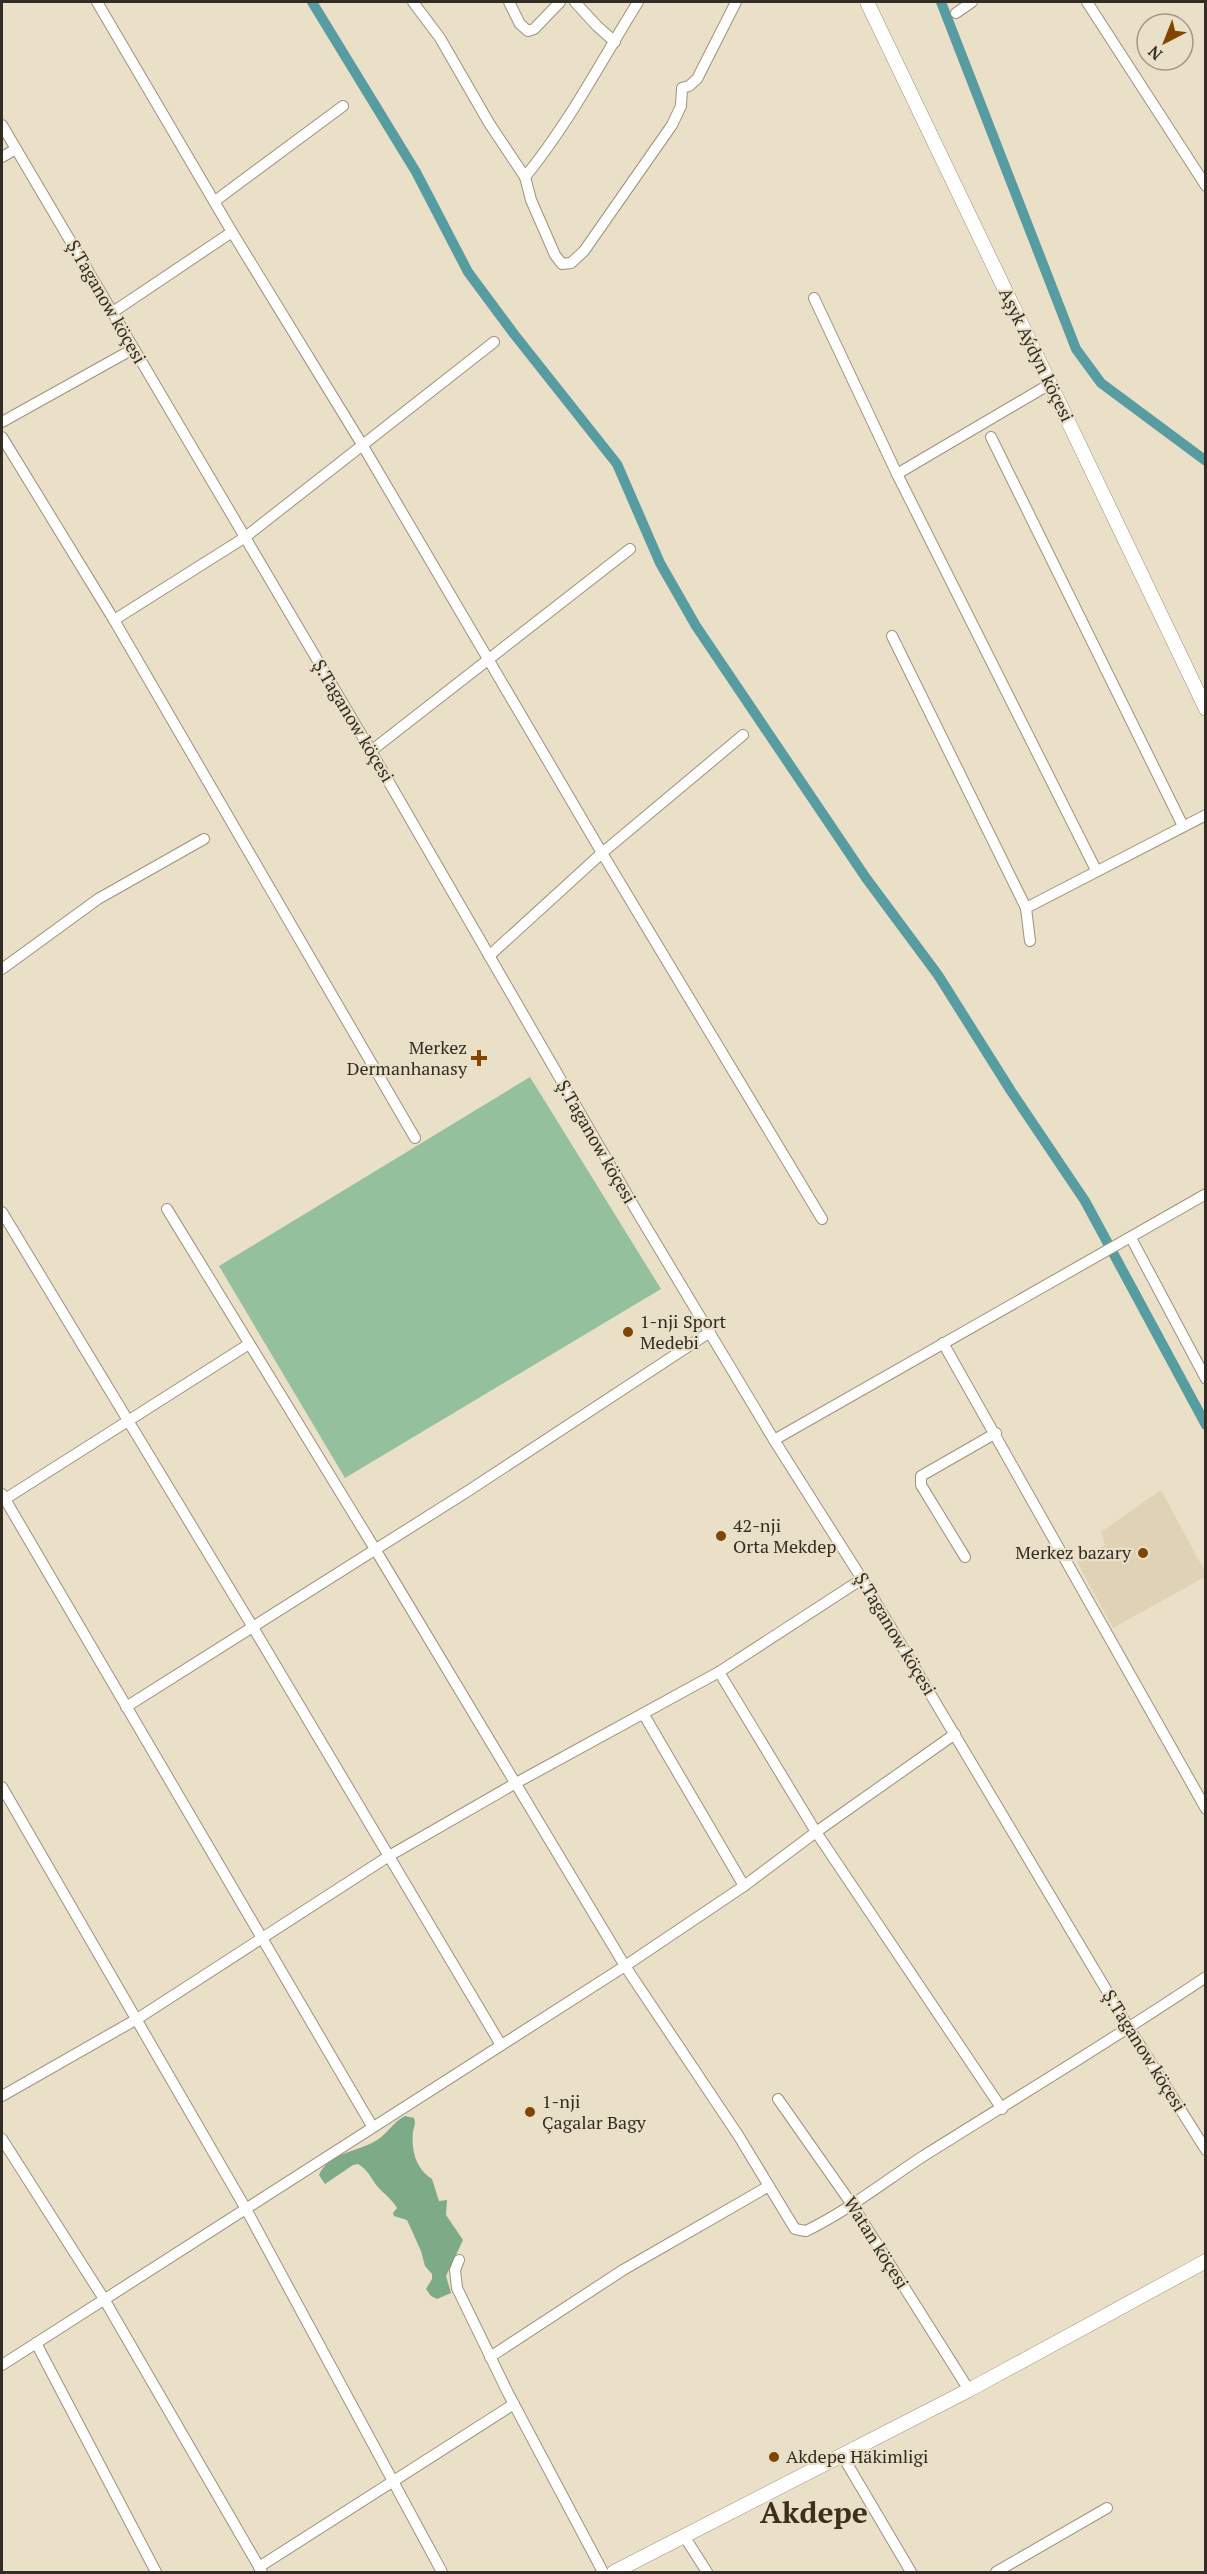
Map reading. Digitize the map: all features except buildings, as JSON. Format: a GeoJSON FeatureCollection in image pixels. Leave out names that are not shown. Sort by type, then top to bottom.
{"type":"FeatureCollection","features":[{"type":"Feature","properties":{"kind":"main road","name":"Aşyk Aýdyn köçesi"},"geometry":{"type":"LineString","coordinates":[[867,2],[1206,709]]}},
{"type":"Feature","properties":{"kind":"main road"},"geometry":{"type":"LineString","coordinates":[[614,2572],[969,2391],[1206,2261]]}},
{"type":"Feature","properties":{"kind":"street"},"geometry":{"type":"LineString","coordinates":[[97,2],[822,1219]]}},
{"type":"Feature","properties":{"kind":"street"},"geometry":{"type":"LineString","coordinates":[[413,2],[440,38],[489,123],[525,177],[531,200],[557,260],[562,264],[571,263],[584,251],[672,125],[681,106],[682,88],[689,86],[697,79],[736,2]]}},
{"type":"Feature","properties":{"kind":"street"},"geometry":{"type":"LineString","coordinates":[[509,2],[520,24],[528,31],[534,29],[560,2]]}},
{"type":"Feature","properties":{"kind":"street"},"geometry":{"type":"LineString","coordinates":[[575,2],[615,42]]}},
{"type":"Feature","properties":{"kind":"street"},"geometry":{"type":"LineString","coordinates":[[525,177],[547,150],[580,101],[638,2]]}},
{"type":"Feature","properties":{"kind":"street"},"geometry":{"type":"LineString","coordinates":[[956,13],[972,2]]}},
{"type":"Feature","properties":{"kind":"street"},"geometry":{"type":"LineString","coordinates":[[1087,2],[1206,186]]}},
{"type":"Feature","properties":{"kind":"street"},"geometry":{"type":"LineString","coordinates":[[215,201],[343,106]]}},
{"type":"Feature","properties":{"kind":"street","name":"Ş.Taganow köçesi"},"geometry":{"type":"LineString","coordinates":[[2,124],[371,751],[636,1210],[774,1440],[862,1579],[1129,2028],[1206,2150]]}},
{"type":"Feature","properties":{"kind":"street"},"geometry":{"type":"LineString","coordinates":[[2,157],[16,149]]}},
{"type":"Feature","properties":{"kind":"street"},"geometry":{"type":"LineString","coordinates":[[112,312],[232,232]]}},
{"type":"Feature","properties":{"kind":"street"},"geometry":{"type":"LineString","coordinates":[[814,298],[897,474],[1096,870]]}},
{"type":"Feature","properties":{"kind":"street"},"geometry":{"type":"LineString","coordinates":[[114,620],[244,538],[494,342]]}},
{"type":"Feature","properties":{"kind":"street"},"geometry":{"type":"LineString","coordinates":[[2,422],[133,349]]}},
{"type":"Feature","properties":{"kind":"street"},"geometry":{"type":"LineString","coordinates":[[897,474],[1050,384]]}},
{"type":"Feature","properties":{"kind":"street"},"geometry":{"type":"LineString","coordinates":[[2,437],[114,620],[415,1138]]}},
{"type":"Feature","properties":{"kind":"street"},"geometry":{"type":"LineString","coordinates":[[991,437],[1183,826]]}},
{"type":"Feature","properties":{"kind":"street"},"geometry":{"type":"LineString","coordinates":[[371,751],[630,549]]}},
{"type":"Feature","properties":{"kind":"street"},"geometry":{"type":"LineString","coordinates":[[891,636],[1026,908],[1030,940]]}},
{"type":"Feature","properties":{"kind":"street"},"geometry":{"type":"LineString","coordinates":[[489,956],[602,853],[743,735]]}},
{"type":"Feature","properties":{"kind":"street"},"geometry":{"type":"LineString","coordinates":[[1026,908],[1206,814]]}},
{"type":"Feature","properties":{"kind":"street"},"geometry":{"type":"LineString","coordinates":[[2,969],[98,899],[204,838]]}},
{"type":"Feature","properties":{"kind":"street"},"geometry":{"type":"LineString","coordinates":[[774,1440],[1206,1194]]}},
{"type":"Feature","properties":{"kind":"street"},"geometry":{"type":"LineString","coordinates":[[167,1209],[375,1549],[625,1966],[738,2135],[791,2225],[800,2231],[816,2226],[853,2206],[924,2156],[1002,2109],[1206,1977]]}},
{"type":"Feature","properties":{"kind":"street"},"geometry":{"type":"LineString","coordinates":[[2,1212],[254,1629],[501,2045]]}},
{"type":"Feature","properties":{"kind":"street"},"geometry":{"type":"LineString","coordinates":[[1129,1239],[1206,1379]]}},
{"type":"Feature","properties":{"kind":"street"},"geometry":{"type":"LineString","coordinates":[[126,1707],[254,1629],[710,1332]]}},
{"type":"Feature","properties":{"kind":"street"},"geometry":{"type":"LineString","coordinates":[[943,1343],[996,1433],[1206,1809]]}},
{"type":"Feature","properties":{"kind":"street"},"geometry":{"type":"LineString","coordinates":[[249,1344],[3,1498],[372,2126]]}},
{"type":"Feature","properties":{"kind":"street"},"geometry":{"type":"LineString","coordinates":[[965,1557],[921,1485],[921,1476],[996,1433]]}},
{"type":"Feature","properties":{"kind":"street"},"geometry":{"type":"LineString","coordinates":[[2,2096],[137,2019],[262,1936],[389,1856],[516,1783],[719,1672],[862,1579]]}},
{"type":"Feature","properties":{"kind":"street"},"geometry":{"type":"LineString","coordinates":[[719,1672],[816,1832],[1002,2109]]}},
{"type":"Feature","properties":{"kind":"street"},"geometry":{"type":"LineString","coordinates":[[644,1715],[744,1886]]}},
{"type":"Feature","properties":{"kind":"street"},"geometry":{"type":"LineString","coordinates":[[2,2365],[625,1966],[744,1886],[955,1734]]}},
{"type":"Feature","properties":{"kind":"street"},"geometry":{"type":"LineString","coordinates":[[2,1787],[246,2209],[442,2572]]}},
{"type":"Feature","properties":{"kind":"street","name":"Watan köçesi"},"geometry":{"type":"LineString","coordinates":[[778,2098],[853,2206],[969,2391]]}},
{"type":"Feature","properties":{"kind":"street"},"geometry":{"type":"LineString","coordinates":[[2,2139],[104,2299],[258,2570],[514,2404]]}},
{"type":"Feature","properties":{"kind":"street"},"geometry":{"type":"LineString","coordinates":[[490,2357],[623,2270],[769,2186]]}},
{"type":"Feature","properties":{"kind":"street"},"geometry":{"type":"LineString","coordinates":[[459,2260],[455,2270],[457,2288],[514,2404],[603,2572]]}},
{"type":"Feature","properties":{"kind":"street"},"geometry":{"type":"LineString","coordinates":[[36,2343],[156,2572]]}},
{"type":"Feature","properties":{"kind":"street"},"geometry":{"type":"LineString","coordinates":[[843,2455],[911,2572]]}},
{"type":"Feature","properties":{"kind":"street"},"geometry":{"type":"LineString","coordinates":[[996,2572],[1107,2508]]}},
{"type":"Feature","properties":{"kind":"street"},"geometry":{"type":"LineString","coordinates":[[684,2536],[707,2572]]}},
{"type":"Feature","properties":{"kind":"shaded area","name":"Merkez bazary"},"geometry":{"type":"Polygon","coordinates":[[[1161,1490],[1205,1572],[1205,1577],[1113,1628],[1077,1562],[1105,1545],[1101,1532],[1161,1490]]]}},
{"type":"Feature","properties":{"kind":"green space"},"geometry":{"type":"Polygon","coordinates":[[[530,1077],[661,1289],[345,1478],[219,1266],[530,1077]]]}},
{"type":"Feature","properties":{"kind":"green space"},"geometry":{"type":"Polygon","coordinates":[[[405,2116],[414,2118],[413,2146],[418,2165],[432,2179],[439,2201],[447,2200],[446,2215],[463,2240],[446,2276],[451,2293],[437,2299],[431,2296],[426,2289],[432,2279],[432,2274],[425,2266],[407,2220],[394,2216],[393,2213],[397,2208],[369,2174],[358,2164],[325,2184],[319,2175],[330,2161],[377,2140],[405,2116]]]}},
{"type":"Feature","properties":{"kind":"waterway"},"geometry":{"type":"LineString","coordinates":[[312,2],[416,172],[468,272],[617,464],[660,563],[696,626],[866,878],[938,975],[1011,1091],[1085,1201],[1206,1425]]}},
{"type":"Feature","properties":{"kind":"waterway"},"geometry":{"type":"LineString","coordinates":[[941,2],[1076,349],[1101,383],[1206,461]]}},
{"type":"Feature","properties":{"kind":"place","name":"Merkez Dermanhanasy"},"geometry":{"type":"Point","coordinates":[479,1058]}},
{"type":"Feature","properties":{"kind":"place","name":"1-nji Sport Medebi"},"geometry":{"type":"Point","coordinates":[628,1332]}},
{"type":"Feature","properties":{"kind":"place","name":"42-nji Orta Mekdep"},"geometry":{"type":"Point","coordinates":[721,1536]}},
{"type":"Feature","properties":{"kind":"place","name":"Merkez bazary"},"geometry":{"type":"Point","coordinates":[1143,1553]}},
{"type":"Feature","properties":{"kind":"place","name":"1-nji Çagalar Bagy"},"geometry":{"type":"Point","coordinates":[530,2112]}},
{"type":"Feature","properties":{"kind":"place","name":"Akdepe Häkimligi"},"geometry":{"type":"Point","coordinates":[774,2457]}},
{"type":"Feature","properties":{"kind":"district","name":"Akdepe"},"geometry":{"type":"Point","coordinates":[814,2513]}}]}
